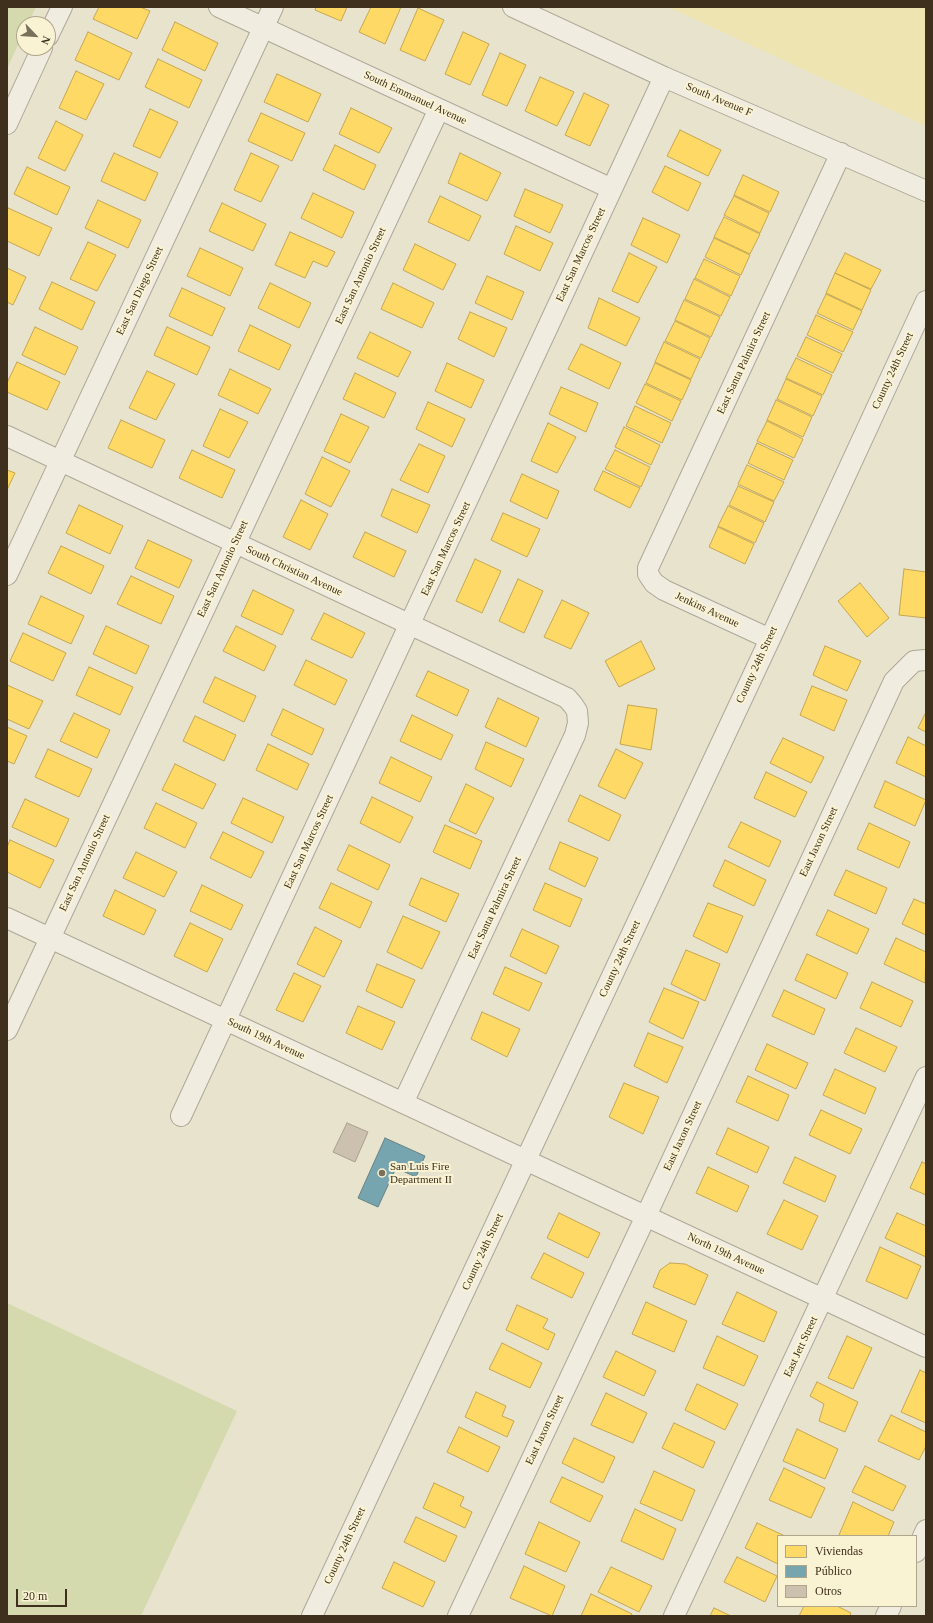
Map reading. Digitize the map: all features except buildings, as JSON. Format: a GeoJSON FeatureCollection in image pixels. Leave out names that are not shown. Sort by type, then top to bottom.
{"type":"FeatureCollection","features":[{"type":"Feature","properties":{"kind":"street"},"geometry":{"type":"LineString","coordinates":[[56,19],[62,7]]}},
{"type":"Feature","properties":{"kind":"street","name":"South Emmanuel Avenue"},"geometry":{"type":"LineString","coordinates":[[219,7],[612,189]]}},
{"type":"Feature","properties":{"kind":"street","name":"East San Diego Street"},"geometry":{"type":"LineString","coordinates":[[7,575],[272,7]]}},
{"type":"Feature","properties":{"kind":"street","name":"South Avenue F"},"geometry":{"type":"LineString","coordinates":[[513,7],[664,77],[926,191]]}},
{"type":"Feature","properties":{"kind":"street"},"geometry":{"type":"LineString","coordinates":[[7,124],[38,56]]}},
{"type":"Feature","properties":{"kind":"street","name":"East San Marcos Street"},"geometry":{"type":"LineString","coordinates":[[180,1116],[664,77]]}},
{"type":"Feature","properties":{"kind":"street","name":"East San Antonio Street"},"geometry":{"type":"LineString","coordinates":[[7,1030],[439,109]]}},
{"type":"Feature","properties":{"kind":"street","name":"East Santa Palmira Street"},"geometry":{"type":"LineString","coordinates":[[648,574],[648,568],[841,153]]}},
{"type":"Feature","properties":{"kind":"street","name":"County 24th Street"},"geometry":{"type":"LineString","coordinates":[[312,1616],[770,639],[926,301]]}},
{"type":"Feature","properties":{"kind":"street","name":"South Christian Avenue"},"geometry":{"type":"LineString","coordinates":[[7,436],[567,698],[577,711]]}},
{"type":"Feature","properties":{"kind":"street","name":"Jenkins Avenue"},"geometry":{"type":"LineString","coordinates":[[648,574],[654,583],[664,590],[770,639]]}},
{"type":"Feature","properties":{"kind":"street","name":"East Jaxon Street"},"geometry":{"type":"LineString","coordinates":[[458,1616],[646,1216],[894,681],[920,661]]}},
{"type":"Feature","properties":{"kind":"street","name":"East Santa Palmira Street"},"geometry":{"type":"LineString","coordinates":[[403,1103],[576,735],[578,723],[577,711]]}},
{"type":"Feature","properties":{"kind":"street","name":"South 19th Avenue"},"geometry":{"type":"LineString","coordinates":[[7,918],[526,1161]]}},
{"type":"Feature","properties":{"kind":"street","name":"East Jett Street"},"geometry":{"type":"LineString","coordinates":[[674,1616],[926,1077]]}},
{"type":"Feature","properties":{"kind":"street","name":"North 19th Avenue"},"geometry":{"type":"LineString","coordinates":[[526,1161],[926,1347]]}},
{"type":"Feature","properties":{"kind":"street"},"geometry":{"type":"LineString","coordinates":[[917,1550],[926,1530]]}},
{"type":"Feature","properties":{"kind":"street"},"geometry":{"type":"LineString","coordinates":[[886,1616],[890,1607]]}},
{"type":"Feature","properties":{"kind":"green space"},"geometry":{"type":"Polygon","coordinates":[[[7,7],[36,7],[32,16],[16,16],[16,49],[7,69],[7,7]]]}},
{"type":"Feature","properties":{"kind":"green space"},"geometry":{"type":"Polygon","coordinates":[[[7,1303],[237,1411],[141,1616],[7,1616],[7,1303]]]}},
{"type":"Feature","properties":{"kind":"sand"},"geometry":{"type":"Polygon","coordinates":[[[668,7],[926,7],[926,126],[668,7]]]}},
{"type":"Feature","properties":{"kind":"place","name":"San Luis Fire Department II"},"geometry":{"type":"Point","coordinates":[382,1173]}}]}
